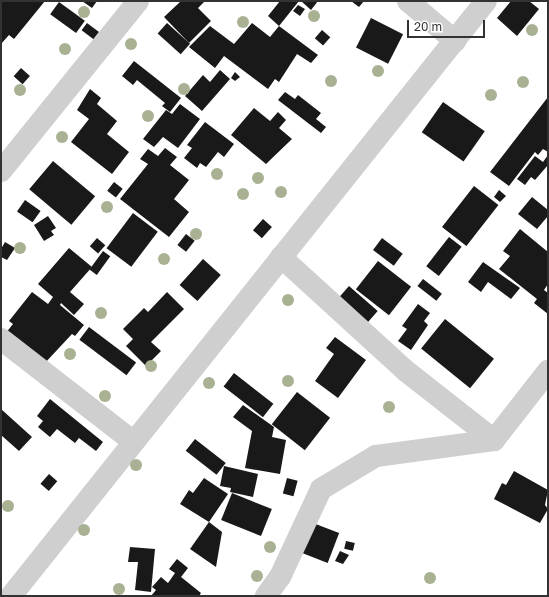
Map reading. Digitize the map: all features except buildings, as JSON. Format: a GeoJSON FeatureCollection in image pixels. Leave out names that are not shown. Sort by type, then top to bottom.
{"type":"FeatureCollection","features":[{"type":"Feature","properties":{"kind":"street"},"geometry":{"type":"LineString","coordinates":[[1,171],[138,1]]}},
{"type":"Feature","properties":{"kind":"street"},"geometry":{"type":"LineString","coordinates":[[408,1],[455,41]]}},
{"type":"Feature","properties":{"kind":"street"},"geometry":{"type":"LineString","coordinates":[[11,596],[486,1]]}},
{"type":"Feature","properties":{"kind":"street"},"geometry":{"type":"LineString","coordinates":[[281,257],[406,371],[494,440]]}},
{"type":"Feature","properties":{"kind":"street"},"geometry":{"type":"LineString","coordinates":[[1,339],[134,442]]}},
{"type":"Feature","properties":{"kind":"street"},"geometry":{"type":"LineString","coordinates":[[266,596],[280,577],[321,489],[376,456],[494,440],[548,371]]}}]}
